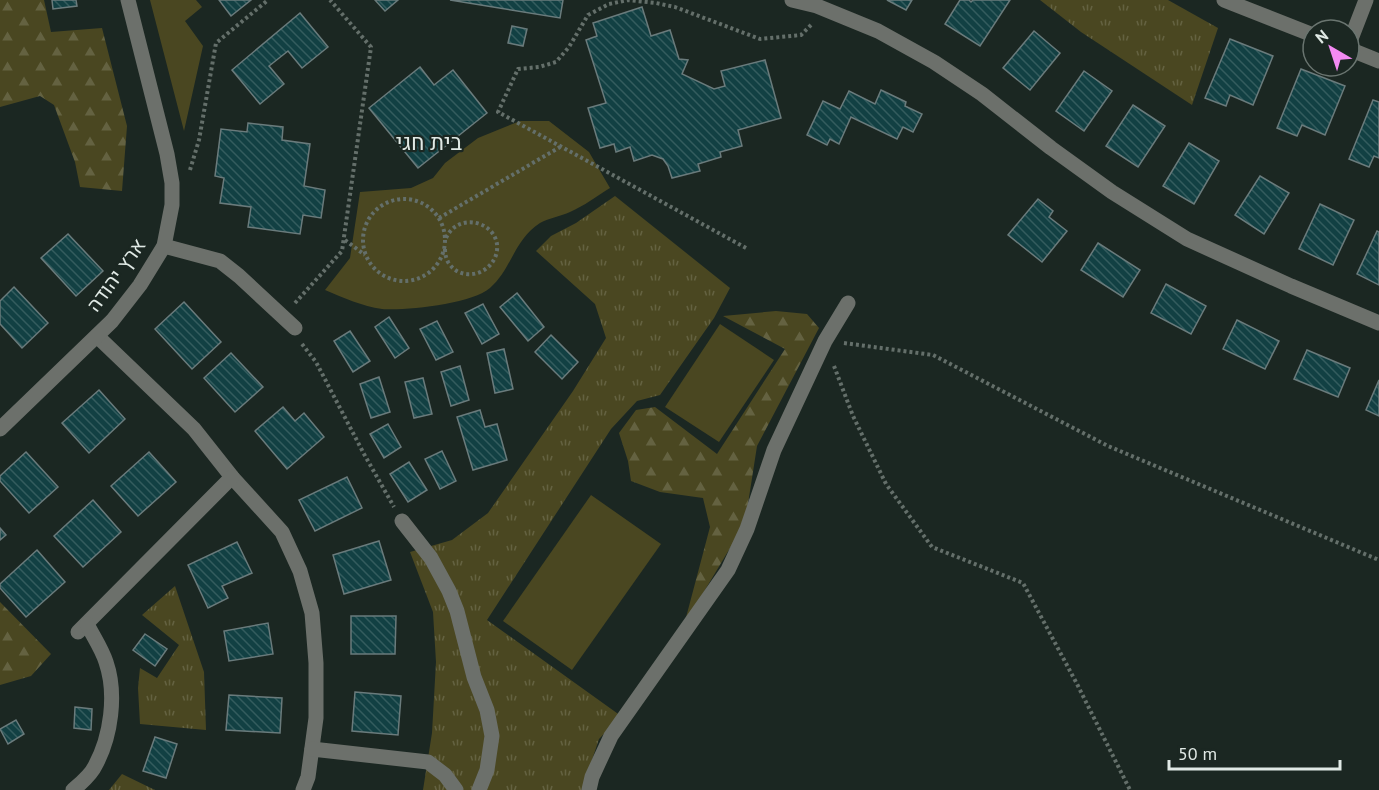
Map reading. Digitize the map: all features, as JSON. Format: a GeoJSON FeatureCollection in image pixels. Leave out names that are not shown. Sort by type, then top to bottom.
{"type":"FeatureCollection","features":[{"type":"Feature","properties":{"kind":"street","name":"ארץ יהודה"},"geometry":{"type":"LineString","coordinates":[[0,429],[111,321],[140,285],[164,246],[172,205],[172,183],[167,154],[128,0]]}},
{"type":"Feature","properties":{"kind":"street"},"geometry":{"type":"LineString","coordinates":[[792,0],[827,10],[878,31],[934,62],[982,94],[1112,192],[1187,239],[1379,323]]}},
{"type":"Feature","properties":{"kind":"street"},"geometry":{"type":"LineString","coordinates":[[1224,0],[1301,30]]}},
{"type":"Feature","properties":{"kind":"street"},"geometry":{"type":"LineString","coordinates":[[1359,18],[1366,0]]}},
{"type":"Feature","properties":{"kind":"street"},"geometry":{"type":"LineString","coordinates":[[1361,54],[1379,61]]}},
{"type":"Feature","properties":{"kind":"street"},"geometry":{"type":"LineString","coordinates":[[164,246],[220,261],[295,328]]}},
{"type":"Feature","properties":{"kind":"street"},"geometry":{"type":"LineString","coordinates":[[589,790],[592,777],[611,736],[728,570],[747,529],[774,450],[825,341],[848,303]]}},
{"type":"Feature","properties":{"kind":"street"},"geometry":{"type":"LineString","coordinates":[[97,336],[194,429],[232,477],[282,532],[300,571],[312,613],[316,663],[316,718],[308,777],[303,790]]}},
{"type":"Feature","properties":{"kind":"street"},"geometry":{"type":"LineString","coordinates":[[73,790],[94,769],[104,745],[110,713],[111,684],[106,661],[83,628],[232,477]]}},
{"type":"Feature","properties":{"kind":"street"},"geometry":{"type":"LineString","coordinates":[[402,521],[432,558],[449,591],[457,612],[474,677],[487,710],[492,736],[487,770],[478,790]]}},
{"type":"Feature","properties":{"kind":"street"},"geometry":{"type":"LineString","coordinates":[[312,749],[428,762],[445,775],[456,790]]}},
{"type":"Feature","properties":{"kind":"path"},"geometry":{"type":"LineString","coordinates":[[190,172],[199,140],[216,44],[268,0]]}},
{"type":"Feature","properties":{"kind":"path"},"geometry":{"type":"LineString","coordinates":[[282,316],[342,251],[344,239],[371,47],[330,0]]}},
{"type":"Feature","properties":{"kind":"path"},"geometry":{"type":"LineString","coordinates":[[746,248],[498,112],[518,69],[539,68],[556,62],[569,47],[588,15],[609,4],[628,0],[675,7],[760,39],[801,34],[827,10]]}},
{"type":"Feature","properties":{"kind":"path"},"geometry":{"type":"LineString","coordinates":[[439,218],[560,146]]}},
{"type":"Feature","properties":{"kind":"path"},"geometry":{"type":"LineString","coordinates":[[445,242],[453,228],[470,222],[479,224],[488,229],[494,237],[496,254],[491,264],[484,271],[476,274],[467,275],[452,268],[446,260],[445,248],[445,242],[445,231],[439,218],[429,207],[417,200],[402,199],[388,202],[376,209],[363,234],[363,249],[374,268],[385,277],[399,281],[417,279],[430,272],[440,262],[445,248]]}},
{"type":"Feature","properties":{"kind":"path"},"geometry":{"type":"LineString","coordinates":[[344,239],[366,256]]}},
{"type":"Feature","properties":{"kind":"path"},"geometry":{"type":"LineString","coordinates":[[295,328],[299,340],[316,362],[363,454],[402,521]]}},
{"type":"Feature","properties":{"kind":"path"},"geometry":{"type":"LineString","coordinates":[[1130,790],[1023,583],[932,547],[886,484],[853,416],[825,341],[933,355],[1108,447],[1379,560]]}},
{"type":"Feature","properties":{"kind":"green space"},"geometry":{"type":"Polygon","coordinates":[[[0,0],[44,0],[51,32],[102,28],[127,126],[122,191],[80,187],[75,162],[54,105],[40,96],[0,107],[0,0]]]}},
{"type":"Feature","properties":{"kind":"green space"},"geometry":{"type":"Polygon","coordinates":[[[150,0],[196,0],[202,7],[185,21],[203,46],[184,131],[150,0]]]}},
{"type":"Feature","properties":{"kind":"green space"},"geometry":{"type":"Polygon","coordinates":[[[1040,0],[1168,0],[1218,28],[1192,105],[1081,32],[1040,0]]]}},
{"type":"Feature","properties":{"kind":"green space"},"geometry":{"type":"Polygon","coordinates":[[[520,121],[549,121],[589,152],[610,188],[575,210],[540,223],[531,230],[497,280],[481,294],[454,302],[422,307],[382,309],[360,304],[325,290],[350,258],[360,192],[411,188],[433,178],[445,163],[478,138],[520,121]]]}},
{"type":"Feature","properties":{"kind":"green space"},"geometry":{"type":"Polygon","coordinates":[[[615,196],[730,288],[714,318],[660,395],[637,401],[611,429],[487,620],[621,716],[599,739],[582,790],[423,790],[432,733],[436,662],[433,612],[410,552],[452,540],[488,513],[573,391],[606,338],[595,304],[536,251],[551,236],[576,223],[615,196]]]}},
{"type":"Feature","properties":{"kind":"green space"},"geometry":{"type":"Polygon","coordinates":[[[776,311],[807,314],[819,328],[757,446],[745,523],[684,625],[710,527],[703,498],[660,492],[631,481],[628,461],[619,433],[636,410],[655,407],[717,454],[785,349],[723,316],[776,311]]]}},
{"type":"Feature","properties":{"kind":"green space"},"geometry":{"type":"Polygon","coordinates":[[[720,324],[774,360],[719,442],[665,407],[720,324]]]}},
{"type":"Feature","properties":{"kind":"green space"},"geometry":{"type":"Polygon","coordinates":[[[591,495],[661,544],[572,670],[503,621],[591,495]]]}},
{"type":"Feature","properties":{"kind":"green space"},"geometry":{"type":"Polygon","coordinates":[[[175,586],[204,672],[206,730],[140,724],[138,688],[140,668],[157,678],[179,645],[142,615],[175,586]]]}},
{"type":"Feature","properties":{"kind":"green space"},"geometry":{"type":"Polygon","coordinates":[[[0,602],[51,654],[31,676],[0,685],[0,602]]]}},
{"type":"Feature","properties":{"kind":"green space"},"geometry":{"type":"Polygon","coordinates":[[[122,774],[155,790],[109,790],[122,774]]]}},
{"type":"Feature","properties":{"kind":"building"},"geometry":{"type":"Polygon","coordinates":[[[52,0],[76,0],[77,6],[53,9],[52,0]]]}},
{"type":"Feature","properties":{"kind":"building"},"geometry":{"type":"Polygon","coordinates":[[[219,0],[251,0],[231,16],[219,0]]]}},
{"type":"Feature","properties":{"kind":"building"},"geometry":{"type":"Polygon","coordinates":[[[375,0],[398,0],[385,11],[375,0]]]}},
{"type":"Feature","properties":{"kind":"building"},"geometry":{"type":"Polygon","coordinates":[[[450,0],[563,0],[560,18],[450,0]]]}},
{"type":"Feature","properties":{"kind":"building"},"geometry":{"type":"Polygon","coordinates":[[[887,0],[912,0],[906,10],[887,0]]]}},
{"type":"Feature","properties":{"kind":"building"},"geometry":{"type":"Polygon","coordinates":[[[960,0],[971,2],[973,0],[1010,0],[980,46],[945,24],[960,0]]]}},
{"type":"Feature","properties":{"kind":"building"},"geometry":{"type":"Polygon","coordinates":[[[642,7],[651,36],[670,30],[679,59],[688,60],[682,74],[714,89],[725,86],[721,71],[765,60],[781,118],[738,130],[742,146],[720,152],[721,157],[698,164],[700,171],[672,178],[663,159],[652,155],[634,161],[630,147],[616,152],[614,144],[600,148],[588,108],[606,103],[586,40],[597,36],[593,23],[642,7]]]}},
{"type":"Feature","properties":{"kind":"building"},"geometry":{"type":"Polygon","coordinates":[[[300,13],[328,47],[302,68],[288,51],[269,66],[284,84],[260,104],[232,70],[300,13]]]}},
{"type":"Feature","properties":{"kind":"building"},"geometry":{"type":"Polygon","coordinates":[[[512,26],[527,29],[523,46],[508,43],[512,26]]]}},
{"type":"Feature","properties":{"kind":"building"},"geometry":{"type":"Polygon","coordinates":[[[1034,31],[1060,53],[1030,90],[1003,68],[1034,31]]]}},
{"type":"Feature","properties":{"kind":"building"},"geometry":{"type":"Polygon","coordinates":[[[1230,39],[1273,56],[1253,105],[1230,95],[1226,106],[1205,98],[1230,39]]]}},
{"type":"Feature","properties":{"kind":"building"},"geometry":{"type":"Polygon","coordinates":[[[420,67],[434,85],[453,70],[487,113],[418,168],[369,108],[420,67]]]}},
{"type":"Feature","properties":{"kind":"building"},"geometry":{"type":"Polygon","coordinates":[[[1301,69],[1301,78],[1324,78],[1345,86],[1325,135],[1302,125],[1297,136],[1277,128],[1301,69]]]}},
{"type":"Feature","properties":{"kind":"building"},"geometry":{"type":"Polygon","coordinates":[[[1084,71],[1112,91],[1084,131],[1056,111],[1084,71]]]}},
{"type":"Feature","properties":{"kind":"building"},"geometry":{"type":"Polygon","coordinates":[[[881,90],[906,102],[905,106],[922,114],[913,132],[903,127],[897,139],[851,117],[839,144],[830,139],[827,145],[807,135],[823,101],[840,109],[849,91],[875,104],[881,90]]]}},
{"type":"Feature","properties":{"kind":"building"},"geometry":{"type":"Polygon","coordinates":[[[1373,100],[1379,102],[1379,158],[1374,156],[1369,167],[1349,159],[1373,100]]]}},
{"type":"Feature","properties":{"kind":"building"},"geometry":{"type":"Polygon","coordinates":[[[1133,105],[1165,126],[1138,167],[1106,146],[1133,105]]]}},
{"type":"Feature","properties":{"kind":"building"},"geometry":{"type":"Polygon","coordinates":[[[248,123],[283,127],[282,140],[310,144],[304,186],[325,190],[321,218],[303,215],[300,234],[248,227],[251,207],[220,203],[224,178],[215,176],[221,129],[247,132],[248,123]]]}},
{"type":"Feature","properties":{"kind":"building"},"geometry":{"type":"Polygon","coordinates":[[[1189,143],[1219,161],[1194,204],[1163,186],[1189,143]]]}},
{"type":"Feature","properties":{"kind":"building"},"geometry":{"type":"Polygon","coordinates":[[[1260,176],[1289,193],[1264,234],[1235,215],[1260,176]]]}},
{"type":"Feature","properties":{"kind":"building"},"geometry":{"type":"Polygon","coordinates":[[[1038,199],[1053,211],[1049,217],[1067,231],[1042,262],[1008,235],[1038,199]]]}},
{"type":"Feature","properties":{"kind":"building"},"geometry":{"type":"Polygon","coordinates":[[[1320,204],[1354,220],[1333,265],[1299,249],[1320,204]]]}},
{"type":"Feature","properties":{"kind":"building"},"geometry":{"type":"Polygon","coordinates":[[[1377,231],[1379,232],[1379,285],[1357,274],[1377,231]]]}},
{"type":"Feature","properties":{"kind":"building"},"geometry":{"type":"Polygon","coordinates":[[[68,234],[103,271],[76,296],[41,258],[68,234]]]}},
{"type":"Feature","properties":{"kind":"building"},"geometry":{"type":"Polygon","coordinates":[[[1098,243],[1140,270],[1123,297],[1081,270],[1098,243]]]}},
{"type":"Feature","properties":{"kind":"building"},"geometry":{"type":"Polygon","coordinates":[[[1166,284],[1206,306],[1191,334],[1151,313],[1166,284]]]}},
{"type":"Feature","properties":{"kind":"building"},"geometry":{"type":"Polygon","coordinates":[[[14,287],[48,323],[22,348],[0,324],[0,301],[14,287]]]}},
{"type":"Feature","properties":{"kind":"building"},"geometry":{"type":"Polygon","coordinates":[[[517,293],[544,327],[528,341],[500,307],[517,293]]]}},
{"type":"Feature","properties":{"kind":"building"},"geometry":{"type":"Polygon","coordinates":[[[184,302],[221,342],[192,369],[155,329],[184,302]]]}},
{"type":"Feature","properties":{"kind":"building"},"geometry":{"type":"Polygon","coordinates":[[[483,304],[499,334],[482,344],[465,313],[483,304]]]}},
{"type":"Feature","properties":{"kind":"building"},"geometry":{"type":"Polygon","coordinates":[[[389,317],[409,348],[395,358],[375,327],[389,317]]]}},
{"type":"Feature","properties":{"kind":"building"},"geometry":{"type":"Polygon","coordinates":[[[1237,320],[1279,341],[1265,369],[1223,349],[1237,320]]]}},
{"type":"Feature","properties":{"kind":"building"},"geometry":{"type":"Polygon","coordinates":[[[437,321],[453,352],[436,360],[420,329],[437,321]]]}},
{"type":"Feature","properties":{"kind":"building"},"geometry":{"type":"Polygon","coordinates":[[[350,331],[370,361],[353,372],[334,341],[350,331]]]}},
{"type":"Feature","properties":{"kind":"building"},"geometry":{"type":"Polygon","coordinates":[[[551,335],[578,362],[562,379],[535,352],[551,335]]]}},
{"type":"Feature","properties":{"kind":"building"},"geometry":{"type":"Polygon","coordinates":[[[504,349],[513,389],[495,393],[487,353],[504,349]]]}},
{"type":"Feature","properties":{"kind":"building"},"geometry":{"type":"Polygon","coordinates":[[[1307,350],[1350,368],[1338,397],[1294,379],[1307,350]]]}},
{"type":"Feature","properties":{"kind":"building"},"geometry":{"type":"Polygon","coordinates":[[[231,353],[263,387],[235,412],[204,378],[231,353]]]}},
{"type":"Feature","properties":{"kind":"building"},"geometry":{"type":"Polygon","coordinates":[[[460,366],[469,400],[451,406],[441,372],[460,366]]]}},
{"type":"Feature","properties":{"kind":"building"},"geometry":{"type":"Polygon","coordinates":[[[379,377],[390,412],[371,418],[360,384],[379,377]]]}},
{"type":"Feature","properties":{"kind":"building"},"geometry":{"type":"Polygon","coordinates":[[[423,378],[432,414],[414,418],[405,382],[423,378]]]}},
{"type":"Feature","properties":{"kind":"building"},"geometry":{"type":"Polygon","coordinates":[[[1379,380],[1379,416],[1366,410],[1379,380]]]}},
{"type":"Feature","properties":{"kind":"building"},"geometry":{"type":"Polygon","coordinates":[[[99,390],[125,419],[89,453],[62,423],[99,390]]]}},
{"type":"Feature","properties":{"kind":"building"},"geometry":{"type":"Polygon","coordinates":[[[283,407],[295,421],[304,413],[324,437],[287,469],[255,431],[283,407]]]}},
{"type":"Feature","properties":{"kind":"building"},"geometry":{"type":"Polygon","coordinates":[[[480,410],[485,427],[497,424],[507,460],[473,470],[457,417],[480,410]]]}},
{"type":"Feature","properties":{"kind":"building"},"geometry":{"type":"Polygon","coordinates":[[[388,424],[401,447],[384,458],[370,434],[388,424]]]}},
{"type":"Feature","properties":{"kind":"building"},"geometry":{"type":"Polygon","coordinates":[[[442,451],[456,481],[440,489],[425,459],[442,451]]]}},
{"type":"Feature","properties":{"kind":"building"},"geometry":{"type":"Polygon","coordinates":[[[26,452],[58,487],[29,513],[0,481],[0,476],[26,452]]]}},
{"type":"Feature","properties":{"kind":"building"},"geometry":{"type":"Polygon","coordinates":[[[149,452],[176,482],[138,516],[111,486],[149,452]]]}},
{"type":"Feature","properties":{"kind":"building"},"geometry":{"type":"Polygon","coordinates":[[[409,462],[427,490],[408,502],[390,474],[409,462]]]}},
{"type":"Feature","properties":{"kind":"building"},"geometry":{"type":"Polygon","coordinates":[[[347,477],[362,508],[315,531],[299,500],[347,477]]]}},
{"type":"Feature","properties":{"kind":"building"},"geometry":{"type":"Polygon","coordinates":[[[93,500],[121,532],[83,567],[54,536],[93,500]]]}},
{"type":"Feature","properties":{"kind":"building"},"geometry":{"type":"Polygon","coordinates":[[[0,528],[6,535],[0,540],[0,528]]]}},
{"type":"Feature","properties":{"kind":"building"},"geometry":{"type":"Polygon","coordinates":[[[379,541],[391,580],[344,594],[333,555],[379,541]]]}},
{"type":"Feature","properties":{"kind":"building"},"geometry":{"type":"Polygon","coordinates":[[[237,542],[252,573],[222,586],[228,598],[208,608],[188,565],[237,542]]]}},
{"type":"Feature","properties":{"kind":"building"},"geometry":{"type":"Polygon","coordinates":[[[37,550],[65,582],[26,617],[0,588],[0,584],[37,550]]]}},
{"type":"Feature","properties":{"kind":"building"},"geometry":{"type":"Polygon","coordinates":[[[351,616],[396,616],[395,654],[351,654],[351,616]]]}},
{"type":"Feature","properties":{"kind":"building"},"geometry":{"type":"Polygon","coordinates":[[[268,623],[273,654],[229,661],[224,631],[268,623]]]}},
{"type":"Feature","properties":{"kind":"building"},"geometry":{"type":"Polygon","coordinates":[[[145,634],[167,649],[155,666],[133,650],[145,634]]]}},
{"type":"Feature","properties":{"kind":"building"},"geometry":{"type":"Polygon","coordinates":[[[355,692],[401,696],[398,735],[352,731],[355,692]]]}},
{"type":"Feature","properties":{"kind":"building"},"geometry":{"type":"Polygon","coordinates":[[[229,695],[282,698],[280,733],[226,730],[229,695]]]}},
{"type":"Feature","properties":{"kind":"building"},"geometry":{"type":"Polygon","coordinates":[[[75,707],[92,709],[91,730],[74,728],[75,707]]]}},
{"type":"Feature","properties":{"kind":"building"},"geometry":{"type":"Polygon","coordinates":[[[16,720],[24,734],[8,744],[0,729],[16,720]]]}},
{"type":"Feature","properties":{"kind":"building"},"geometry":{"type":"Polygon","coordinates":[[[155,737],[177,744],[166,778],[143,771],[155,737]]]}},
{"type":"Feature","properties":{"kind":"district","name":"בית חגי"},"geometry":{"type":"Point","coordinates":[429,142]}}]}
